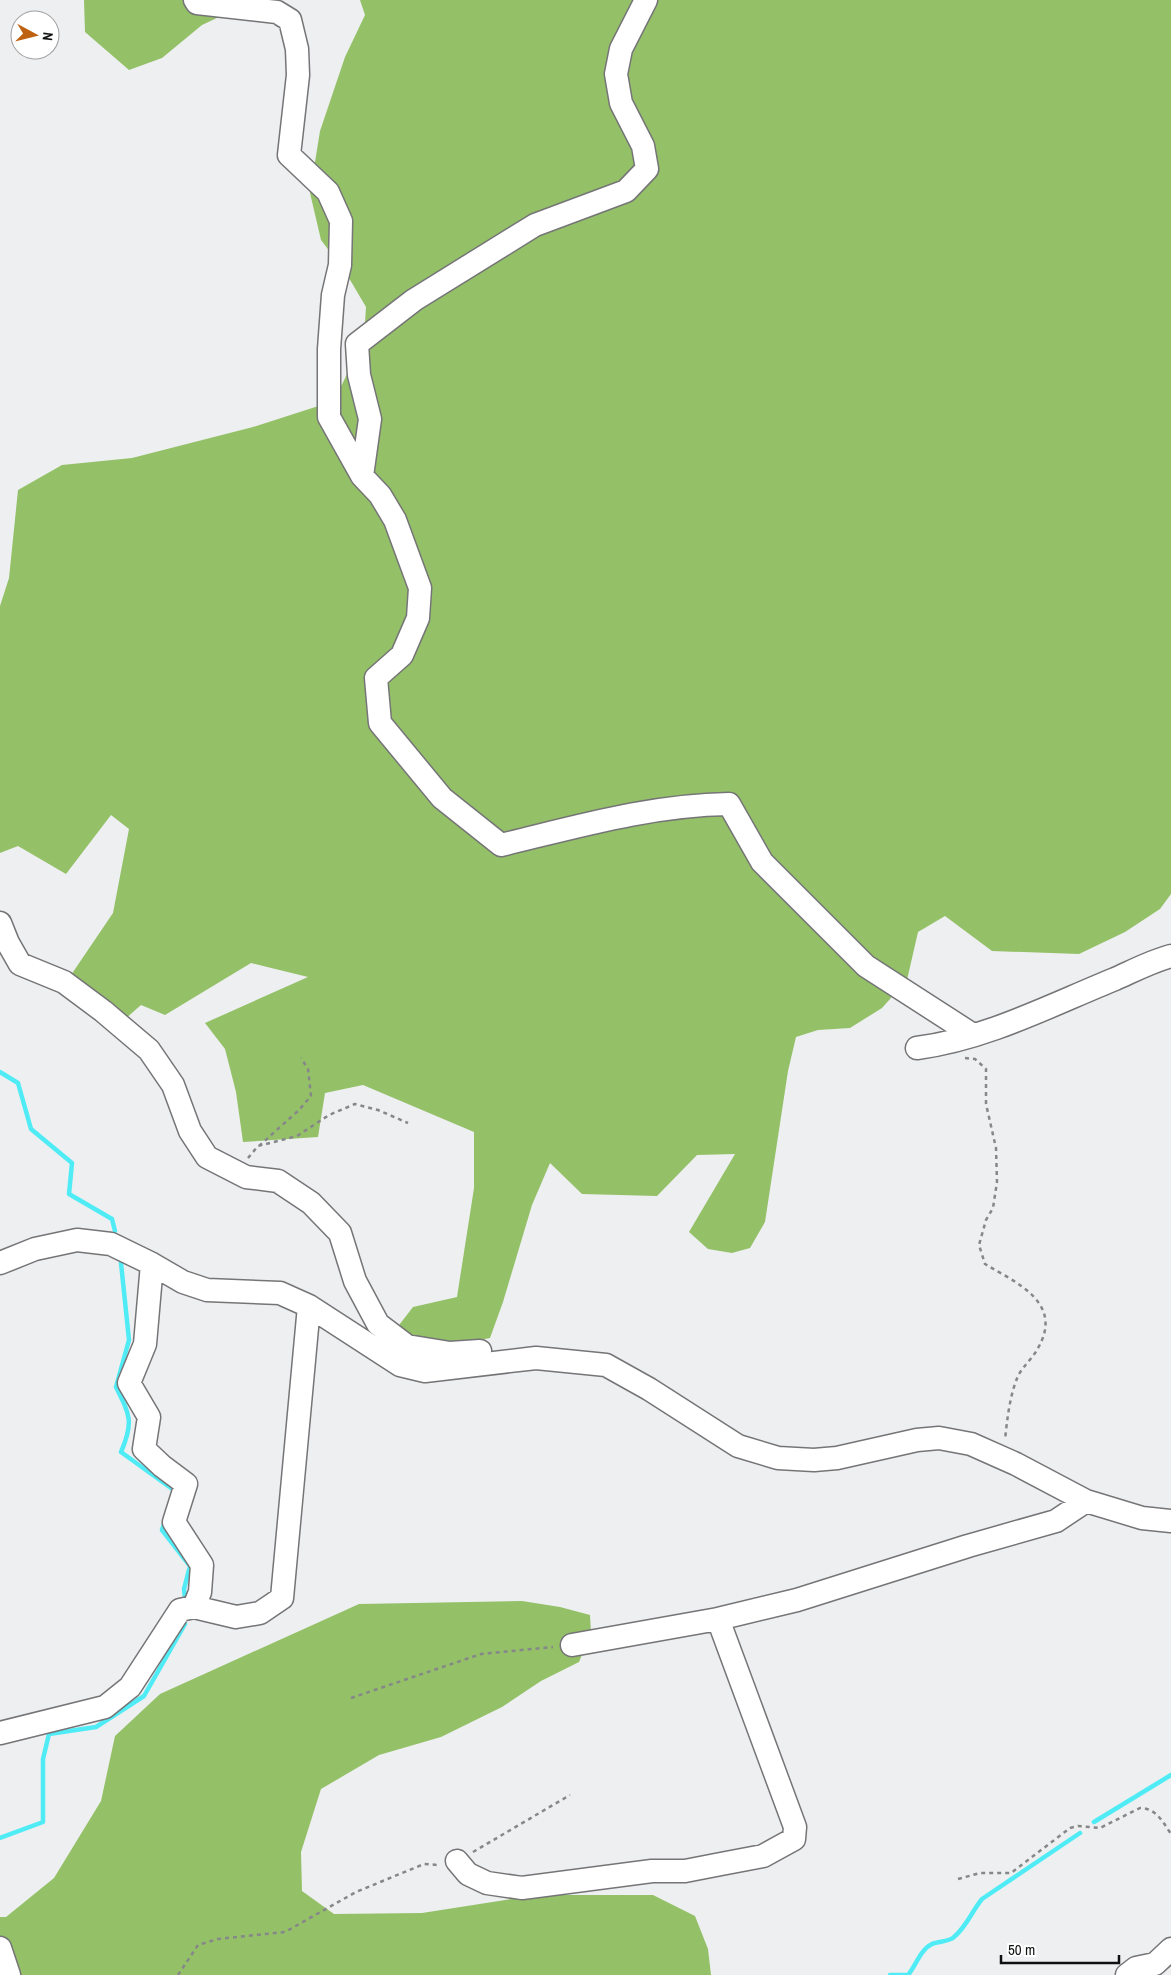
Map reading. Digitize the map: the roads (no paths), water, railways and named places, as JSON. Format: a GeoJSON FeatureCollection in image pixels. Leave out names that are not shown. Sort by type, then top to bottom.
{"type":"FeatureCollection","features":[{"type":"Feature","properties":{"kind":"street"},"geometry":{"type":"LineString","coordinates":[[195,0],[197,3],[277,12],[290,20],[297,49],[298,75],[289,155],[328,192],[341,221],[340,265],[333,296],[329,348],[329,417],[362,476],[380,495],[395,520],[420,588],[418,618],[402,655],[376,678],[380,723],[442,798],[501,845],[626,815],[706,804],[729,804],[762,862],[866,966],[973,1035]]}},
{"type":"Feature","properties":{"kind":"street"},"geometry":{"type":"LineString","coordinates":[[362,476],[370,419],[359,375],[357,344],[414,300],[535,225],[626,191],[647,169],[643,146],[621,104],[616,74],[621,49],[646,0]]}},
{"type":"Feature","properties":{"kind":"street"},"geometry":{"type":"LineString","coordinates":[[0,923],[8,943],[20,964],[64,982],[103,1011],[149,1050],[173,1085],[190,1131],[207,1157],[246,1177],[278,1181],[310,1203],[340,1233],[356,1281],[378,1324],[407,1346],[450,1353],[497,1350],[510,1361]]}},
{"type":"Feature","properties":{"kind":"street"},"geometry":{"type":"LineString","coordinates":[[917,1048],[945,1044],[973,1035],[1171,956]]}},
{"type":"Feature","properties":{"kind":"street"},"geometry":{"type":"LineString","coordinates":[[0,1263],[35,1249],[77,1240],[111,1244],[183,1282],[207,1290],[280,1294],[309,1306],[400,1365],[425,1372],[536,1358],[606,1365],[738,1446],[778,1458],[814,1460],[836,1458],[917,1440],[939,1438],[971,1444],[1086,1501],[1142,1518],[1171,1521]]}},
{"type":"Feature","properties":{"kind":"street"},"geometry":{"type":"LineString","coordinates":[[152,1264],[145,1344],[129,1383],[149,1417],[144,1448],[162,1466],[186,1484],[174,1522],[202,1565],[200,1592],[194,1606]]}},
{"type":"Feature","properties":{"kind":"street"},"geometry":{"type":"LineString","coordinates":[[0,1733],[105,1707],[130,1686],[180,1610],[194,1606],[236,1617],[260,1613],[282,1598],[309,1306]]}},
{"type":"Feature","properties":{"kind":"street"},"geometry":{"type":"LineString","coordinates":[[572,1645],[718,1619],[796,1600],[968,1546],[1056,1521],[1086,1501]]}},
{"type":"Feature","properties":{"kind":"street"},"geometry":{"type":"LineString","coordinates":[[457,1861],[468,1874],[487,1883],[522,1888],[652,1871],[685,1871],[763,1856],[794,1838],[795,1827],[718,1619]]}},
{"type":"Feature","properties":{"kind":"street"},"geometry":{"type":"LineString","coordinates":[[0,1948],[9,1975]]}},
{"type":"Feature","properties":{"kind":"street"},"geometry":{"type":"LineString","coordinates":[[1127,1975],[1136,1968],[1155,1964],[1171,1949]]}},
{"type":"Feature","properties":{"kind":"waterway"},"geometry":{"type":"LineString","coordinates":[[0,1072],[18,1083],[31,1129],[72,1163],[69,1194],[112,1219],[115,1231]]}},
{"type":"Feature","properties":{"kind":"waterway"},"geometry":{"type":"LineString","coordinates":[[121,1263],[129,1340],[116,1387],[125,1405],[129,1419],[128,1433],[121,1452],[175,1491],[174,1493]]}},
{"type":"Feature","properties":{"kind":"waterway"},"geometry":{"type":"LineString","coordinates":[[165,1521],[162,1530],[190,1566],[184,1589],[185,1598]]}},
{"type":"Feature","properties":{"kind":"waterway"},"geometry":{"type":"LineString","coordinates":[[0,1838],[43,1822],[43,1759],[49,1734],[96,1727],[144,1696],[185,1624]]}},
{"type":"Feature","properties":{"kind":"waterway"},"geometry":{"type":"LineString","coordinates":[[1094,1822],[1171,1775]]}},
{"type":"Feature","properties":{"kind":"waterway"},"geometry":{"type":"LineString","coordinates":[[890,1975],[908,1975],[928,1946],[949,1940],[959,1933],[982,1899],[1080,1833]]}}]}
